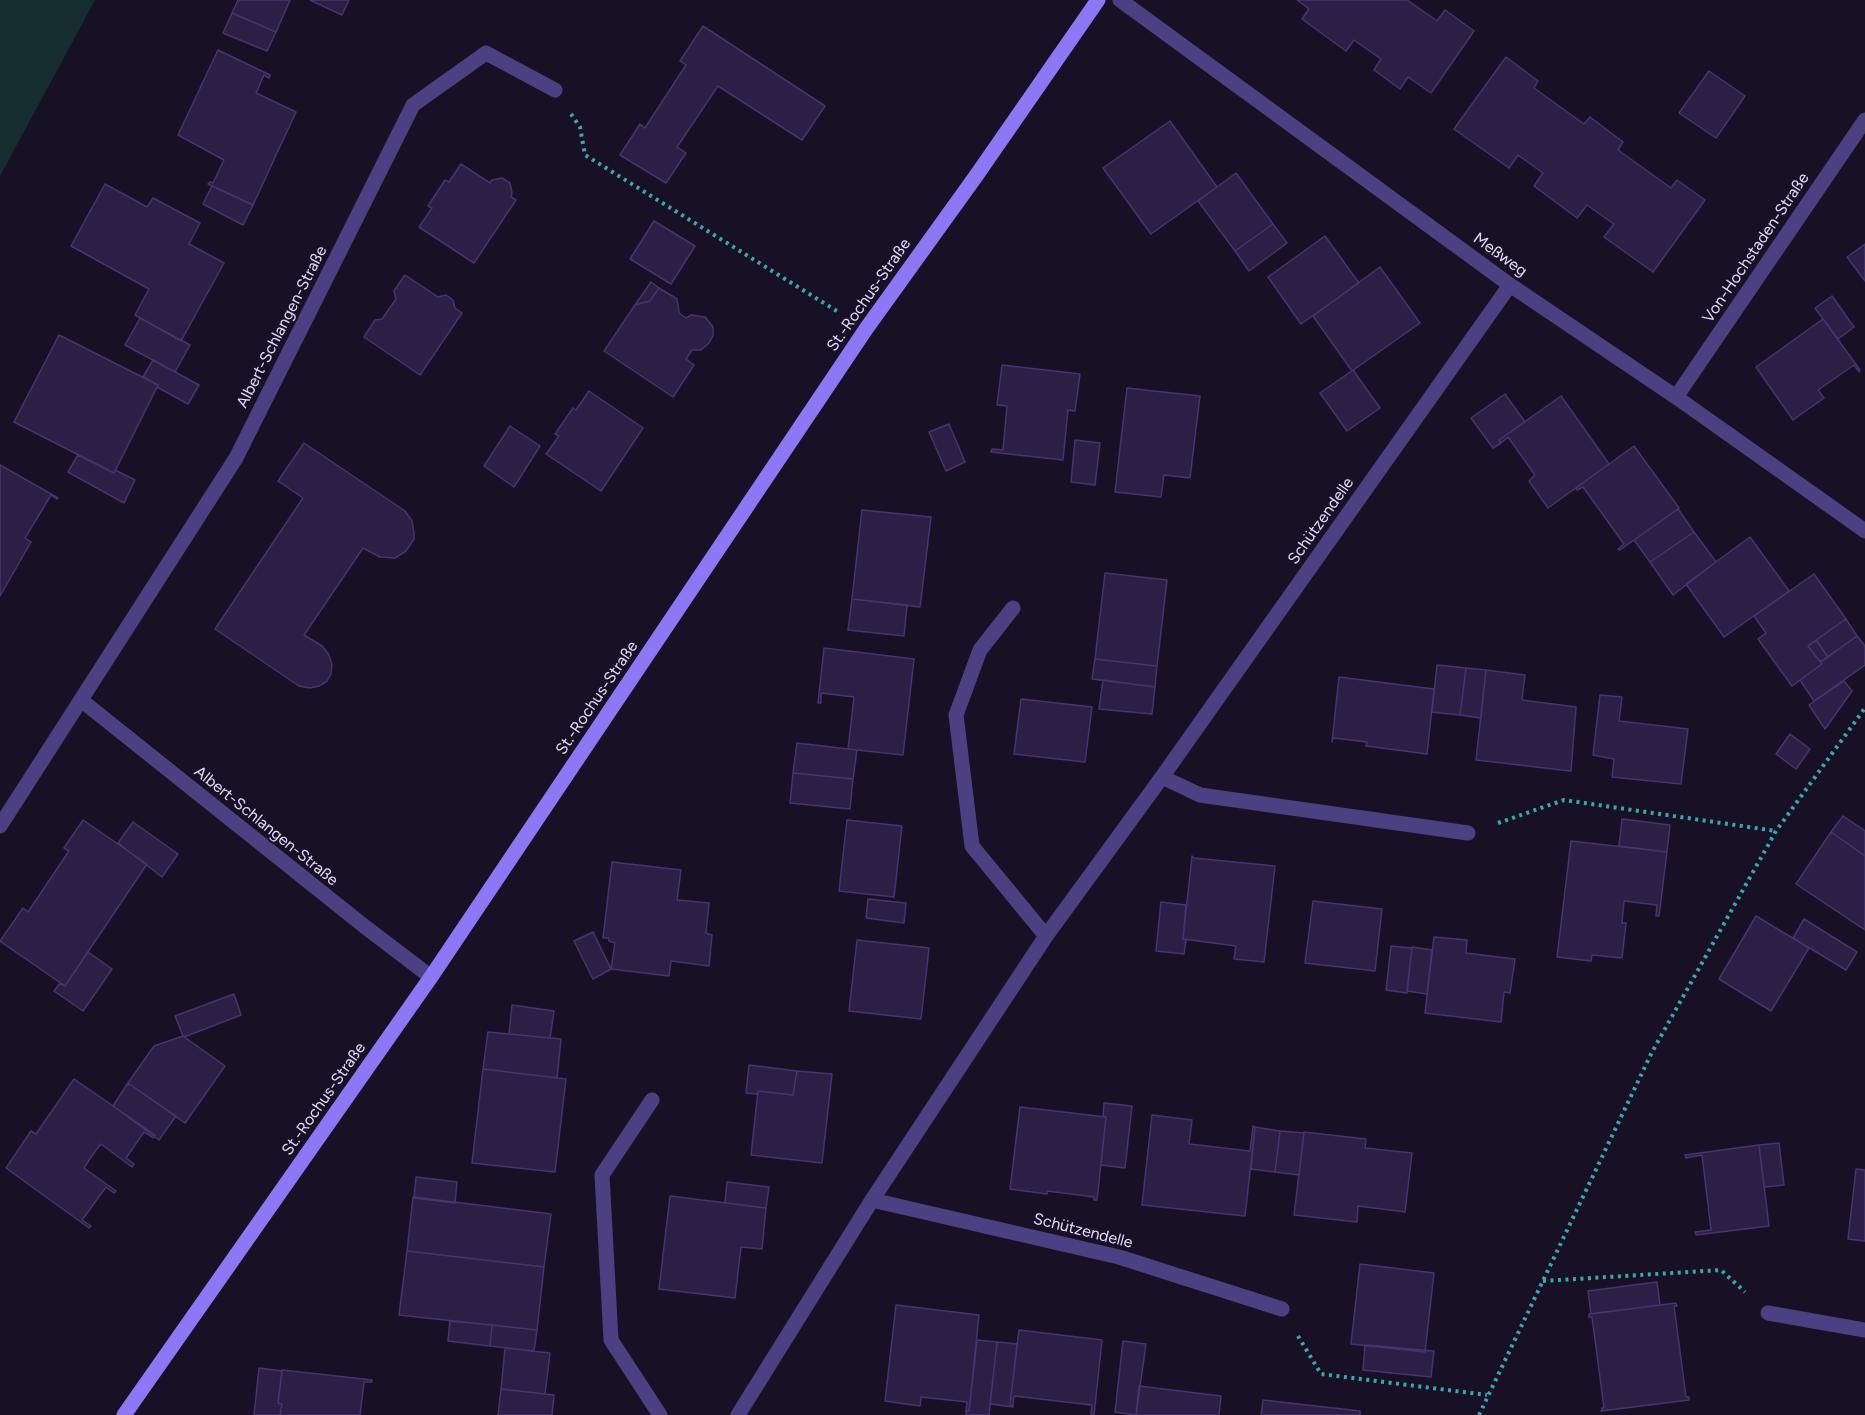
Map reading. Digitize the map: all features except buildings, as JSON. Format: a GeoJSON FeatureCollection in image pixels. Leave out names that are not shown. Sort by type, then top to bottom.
{"type":"FeatureCollection","features":[{"type":"Feature","properties":{"kind":"street","name":"St.-Rochus-Straße"},"geometry":{"type":"LineString","coordinates":[[124,1415],[431,977],[866,329],[1098,0]]}},
{"type":"Feature","properties":{"kind":"street","name":"Meßweg"},"geometry":{"type":"LineString","coordinates":[[1120,0],[1510,285],[1676,397],[1865,531]]}},
{"type":"Feature","properties":{"kind":"street","name":"Albert-Schlangen-Straße"},"geometry":{"type":"LineString","coordinates":[[0,826],[236,458],[413,105],[486,53],[555,90]]}},
{"type":"Feature","properties":{"kind":"street","name":"Von-Hochstaden-Straße"},"geometry":{"type":"LineString","coordinates":[[1676,397],[1865,120]]}},
{"type":"Feature","properties":{"kind":"street","name":"Schützendelle"},"geometry":{"type":"LineString","coordinates":[[738,1415],[872,1200],[1046,936],[1162,777],[1510,285]]}},
{"type":"Feature","properties":{"kind":"street"},"geometry":{"type":"LineString","coordinates":[[1013,608],[980,650],[956,715],[972,846],[1046,936]]}},
{"type":"Feature","properties":{"kind":"street","name":"Albert-Schlangen-Straße"},"geometry":{"type":"LineString","coordinates":[[81,700],[431,977]]}},
{"type":"Feature","properties":{"kind":"street"},"geometry":{"type":"LineString","coordinates":[[1162,777],[1200,795],[1468,833]]}},
{"type":"Feature","properties":{"kind":"street"},"geometry":{"type":"LineString","coordinates":[[652,1100],[602,1175],[611,1340],[660,1415]]}},
{"type":"Feature","properties":{"kind":"street","name":"Schützendelle"},"geometry":{"type":"LineString","coordinates":[[872,1200],[1119,1257],[1282,1310]]}},
{"type":"Feature","properties":{"kind":"street"},"geometry":{"type":"LineString","coordinates":[[1768,1313],[1865,1330]]}},
{"type":"Feature","properties":{"kind":"path"},"geometry":{"type":"LineString","coordinates":[[555,90],[580,127],[585,154],[866,329]]}},
{"type":"Feature","properties":{"kind":"path"},"geometry":{"type":"LineString","coordinates":[[1479,1415],[1652,1052],[1776,831],[1865,708]]}},
{"type":"Feature","properties":{"kind":"path"},"geometry":{"type":"LineString","coordinates":[[1468,833],[1564,800],[1776,831]]}},
{"type":"Feature","properties":{"kind":"path"},"geometry":{"type":"LineString","coordinates":[[1542,1281],[1721,1269],[1768,1313]]}},
{"type":"Feature","properties":{"kind":"path"},"geometry":{"type":"LineString","coordinates":[[1282,1310],[1321,1374],[1487,1395]]}},
{"type":"Feature","properties":{"kind":"green space"},"geometry":{"type":"Polygon","coordinates":[[[0,0],[95,0],[0,176],[0,0]]]}}]}
